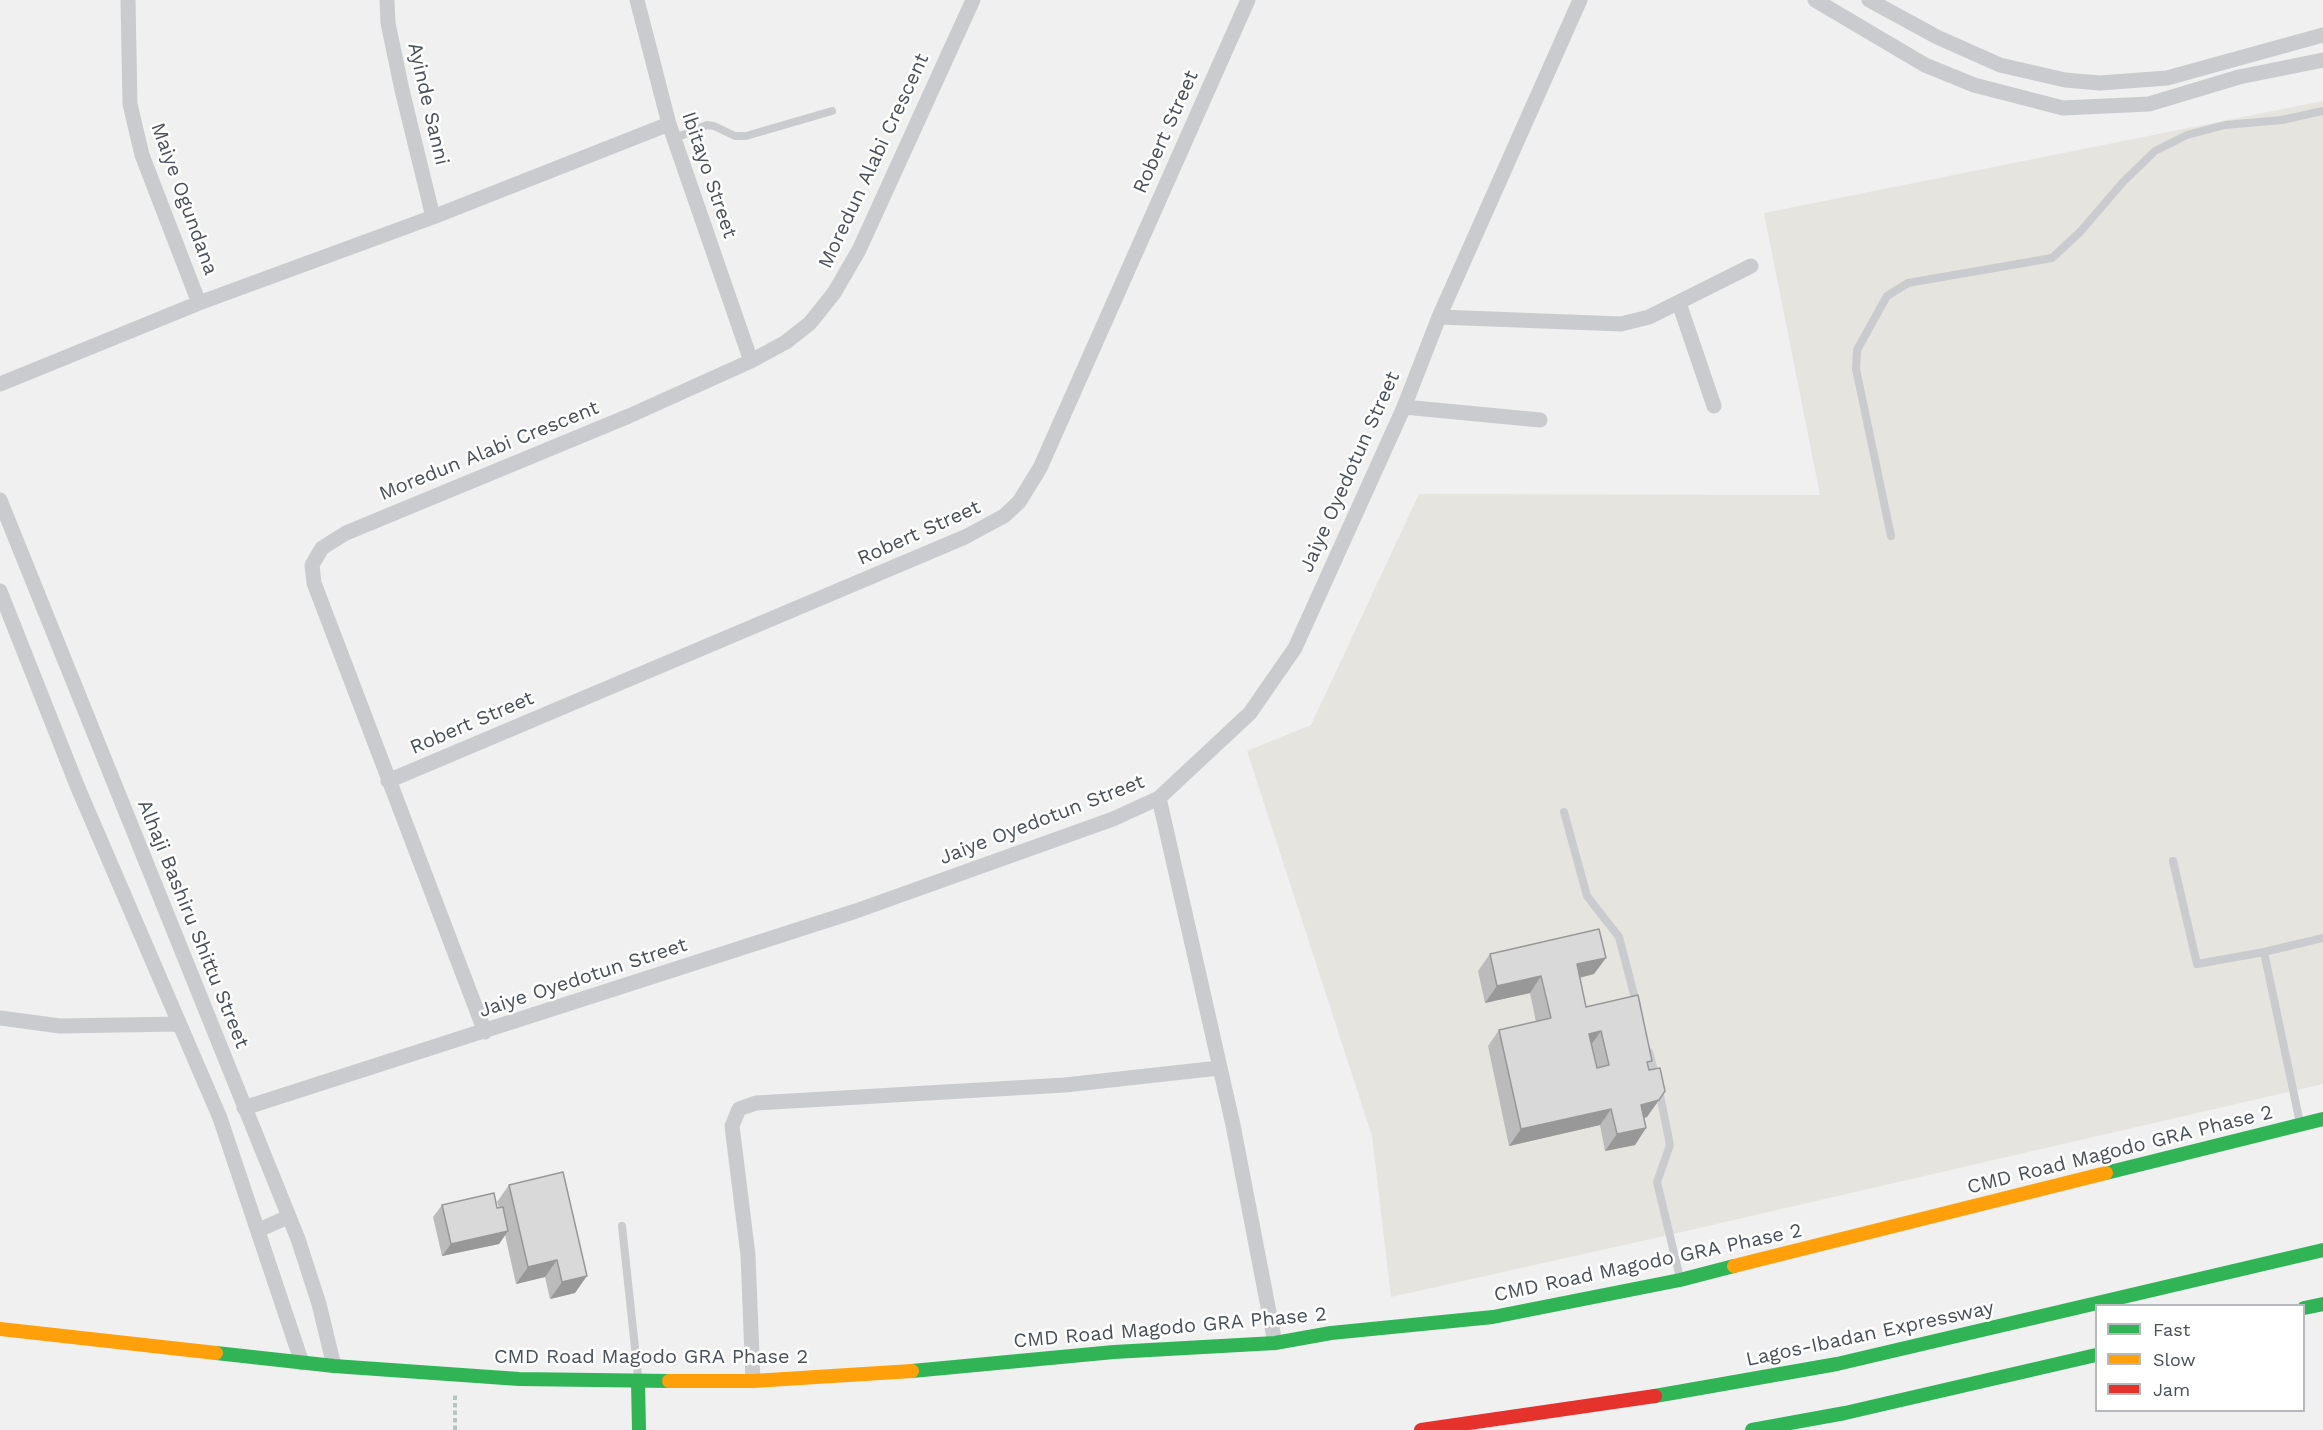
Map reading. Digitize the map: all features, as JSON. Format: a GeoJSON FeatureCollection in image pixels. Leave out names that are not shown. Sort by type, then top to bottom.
{"type":"FeatureCollection","features":[{"type":"Feature","properties":{"kind":"main road","name":"CMD Road Magodo GRA Phase 2"},"geometry":{"type":"LineString","coordinates":[[0,1329],[334,1366],[519,1379],[638,1381],[753,1381],[901,1372],[1114,1352],[1275,1343],[1331,1334],[1492,1317],[1680,1280],[2323,1119]]}},
{"type":"Feature","properties":{"kind":"main road","name":"Lagos-Ibadan Expressway"},"geometry":{"type":"LineString","coordinates":[[1421,1430],[1622,1402],[1837,1364],[2323,1250]]}},
{"type":"Feature","properties":{"kind":"main road"},"geometry":{"type":"LineString","coordinates":[[2305,1308],[2323,1304]]}},
{"type":"Feature","properties":{"kind":"main road"},"geometry":{"type":"LineString","coordinates":[[1752,1430],[1845,1413],[2095,1355]]}},
{"type":"Feature","properties":{"kind":"main road"},"geometry":{"type":"LineString","coordinates":[[638,1381],[639,1430]]}},
{"type":"Feature","properties":{"kind":"street","name":"Maiye Ogundana"},"geometry":{"type":"LineString","coordinates":[[129,0],[130,104],[142,155],[199,303]]}},
{"type":"Feature","properties":{"kind":"street","name":"Ayinde Sanni"},"geometry":{"type":"LineString","coordinates":[[387,0],[388,23],[402,90],[433,217]]}},
{"type":"Feature","properties":{"kind":"street","name":"Ibitayo Street"},"geometry":{"type":"LineString","coordinates":[[637,0],[671,131],[751,360]]}},
{"type":"Feature","properties":{"kind":"street","name":"Moredun Alabi Crescent"},"geometry":{"type":"LineString","coordinates":[[484,1032],[314,583],[312,565],[322,548],[346,533],[630,416],[786,342],[810,323],[834,293],[859,250],[973,0]]}},
{"type":"Feature","properties":{"kind":"street","name":"Robert Street"},"geometry":{"type":"LineString","coordinates":[[388,781],[990,526],[1019,502],[1040,468],[1248,0]]}},
{"type":"Feature","properties":{"kind":"street","name":"Jaiye Oyedotun Street"},"geometry":{"type":"LineString","coordinates":[[244,1108],[868,907],[1113,819],[1159,798],[1250,713],[1295,648],[1404,407],[1439,317],[1580,0]]}},
{"type":"Feature","properties":{"kind":"street"},"geometry":{"type":"LineString","coordinates":[[1815,0],[1925,65],[1974,85],[2064,108],[2149,104],[2239,76],[2323,60]]}},
{"type":"Feature","properties":{"kind":"street"},"geometry":{"type":"LineString","coordinates":[[1869,0],[1893,7],[2000,65],[2065,80],[2100,83],[2167,78],[2323,35]]}},
{"type":"Feature","properties":{"kind":"street"},"geometry":{"type":"LineString","coordinates":[[0,384],[199,303],[671,131]]}},
{"type":"Feature","properties":{"kind":"street"},"geometry":{"type":"LineString","coordinates":[[1439,317],[1621,324],[1649,318],[1751,266]]}},
{"type":"Feature","properties":{"kind":"street"},"geometry":{"type":"LineString","coordinates":[[1679,303],[1714,406]]}},
{"type":"Feature","properties":{"kind":"street"},"geometry":{"type":"LineString","coordinates":[[1404,407],[1540,420]]}},
{"type":"Feature","properties":{"kind":"street","name":"Alhaji Bashiru Shittu Street"},"geometry":{"type":"LineString","coordinates":[[0,500],[288,1217],[319,1304],[334,1366]]}},
{"type":"Feature","properties":{"kind":"street"},"geometry":{"type":"LineString","coordinates":[[0,591],[78,788],[220,1118],[302,1363]]}},
{"type":"Feature","properties":{"kind":"street"},"geometry":{"type":"LineString","coordinates":[[1159,798],[1219,1068],[1275,1343]]}},
{"type":"Feature","properties":{"kind":"street"},"geometry":{"type":"LineString","coordinates":[[0,1018],[60,1026],[179,1024]]}},
{"type":"Feature","properties":{"kind":"street"},"geometry":{"type":"LineString","coordinates":[[753,1381],[748,1256],[732,1126],[739,1109],[756,1103],[1065,1085],[1219,1068]]}},
{"type":"Feature","properties":{"kind":"street"},"geometry":{"type":"LineString","coordinates":[[259,1230],[288,1217]]}},
{"type":"Feature","properties":{"kind":"lane"},"geometry":{"type":"LineString","coordinates":[[671,131],[707,125],[735,136],[746,136],[832,111]]}},
{"type":"Feature","properties":{"kind":"lane"},"geometry":{"type":"LineString","coordinates":[[1891,536],[1856,369],[1857,350],[1887,296],[1908,283],[2052,258],[2080,232],[2123,182],[2154,151],[2187,135],[2225,125],[2282,120],[2323,111]]}},
{"type":"Feature","properties":{"kind":"lane"},"geometry":{"type":"LineString","coordinates":[[1563,812],[1587,896],[1619,937],[1639,1014]]}},
{"type":"Feature","properties":{"kind":"lane"},"geometry":{"type":"LineString","coordinates":[[2173,861],[2197,964],[2323,938]]}},
{"type":"Feature","properties":{"kind":"lane"},"geometry":{"type":"LineString","coordinates":[[2264,951],[2301,1125]]}},
{"type":"Feature","properties":{"kind":"lane"},"geometry":{"type":"LineString","coordinates":[[1648,1048],[1668,1125],[1670,1145],[1657,1182],[1680,1280]]}},
{"type":"Feature","properties":{"kind":"lane"},"geometry":{"type":"LineString","coordinates":[[622,1226],[638,1381]]}},
{"type":"Feature","properties":{"kind":"path"},"geometry":{"type":"LineString","coordinates":[[455,1430],[456,1375]]}},
{"type":"Feature","properties":{"kind":"shaded area"},"geometry":{"type":"Polygon","coordinates":[[[2323,101],[2323,1084],[1391,1297],[1372,1136],[1247,751],[1311,725],[1419,494],[1820,495],[1764,213],[2323,101]]]}},
{"type":"Feature","properties":{"kind":"building"},"geometry":{"type":"Polygon","coordinates":[[[1599,929],[1606,958],[1577,964],[1586,1007],[1638,995],[1652,1061],[1647,1062],[1649,1070],[1660,1068],[1665,1091],[1659,1100],[1641,1105],[1646,1128],[1617,1134],[1611,1109],[1521,1129],[1499,1030],[1551,1018],[1541,976],[1497,986],[1490,954],[1599,929]],[[1601,1031],[1589,1034],[1597,1068],[1609,1065],[1601,1031]]]}},
{"type":"Feature","properties":{"kind":"building"},"geometry":{"type":"Polygon","coordinates":[[[563,1172],[587,1276],[562,1282],[557,1260],[528,1267],[509,1185],[563,1172]]]}},
{"type":"Feature","properties":{"kind":"building"},"geometry":{"type":"Polygon","coordinates":[[[494,1193],[497,1208],[503,1207],[508,1231],[451,1244],[442,1205],[494,1193]]]}},
{"type":"Feature","properties":{"kind":"traffic: fast"},"geometry":{"type":"LineString","coordinates":[[2106,1173],[2323,1119]]}},
{"type":"Feature","properties":{"kind":"traffic: fast"},"geometry":{"type":"LineString","coordinates":[[1655,1396],[1837,1364],[2323,1250]]}},
{"type":"Feature","properties":{"kind":"traffic: fast"},"geometry":{"type":"LineString","coordinates":[[912,1371],[1114,1352],[1275,1343],[1331,1333],[1493,1317],[1680,1280],[1734,1266]]}},
{"type":"Feature","properties":{"kind":"traffic: fast"},"geometry":{"type":"LineString","coordinates":[[2305,1308],[2323,1304]]}},
{"type":"Feature","properties":{"kind":"traffic: fast"},"geometry":{"type":"LineString","coordinates":[[216,1353],[334,1366],[519,1379],[669,1381]]}},
{"type":"Feature","properties":{"kind":"traffic: fast"},"geometry":{"type":"LineString","coordinates":[[1752,1430],[1845,1413],[2095,1355]]}},
{"type":"Feature","properties":{"kind":"traffic: fast"},"geometry":{"type":"LineString","coordinates":[[638,1381],[639,1430]]}},
{"type":"Feature","properties":{"kind":"traffic: slow"},"geometry":{"type":"LineString","coordinates":[[1734,1266],[2106,1173]]}},
{"type":"Feature","properties":{"kind":"traffic: slow"},"geometry":{"type":"LineString","coordinates":[[0,1329],[216,1353]]}},
{"type":"Feature","properties":{"kind":"traffic: slow"},"geometry":{"type":"LineString","coordinates":[[669,1381],[753,1381],[912,1371]]}},
{"type":"Feature","properties":{"kind":"traffic: jam"},"geometry":{"type":"LineString","coordinates":[[1421,1430],[1655,1396]]}}]}
